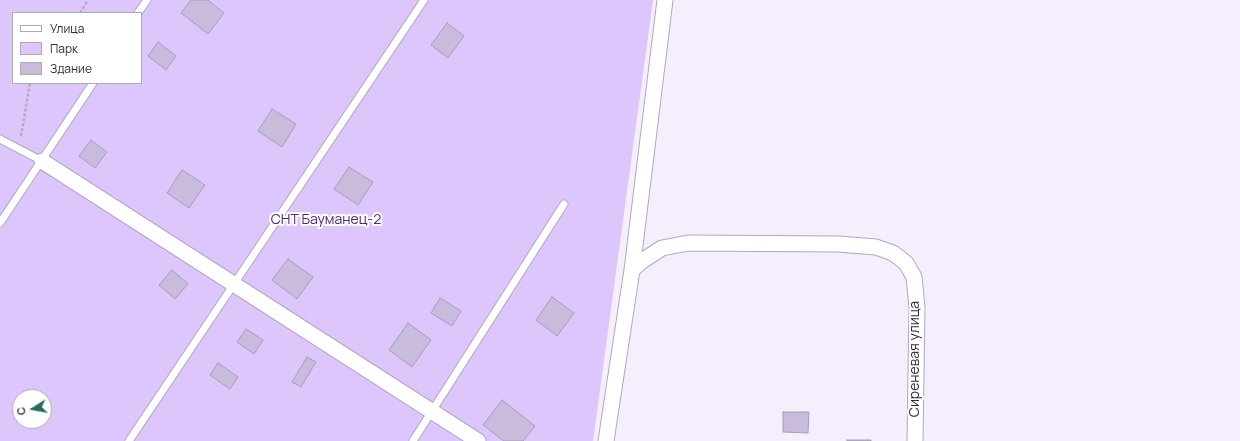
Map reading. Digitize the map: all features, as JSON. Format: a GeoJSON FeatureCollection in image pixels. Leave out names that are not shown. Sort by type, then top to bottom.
{"type":"FeatureCollection","features":[{"type":"Feature","properties":{"kind":"street"},"geometry":{"type":"LineString","coordinates":[[606,441],[632,270],[665,0]]}},
{"type":"Feature","properties":{"kind":"street"},"geometry":{"type":"LineString","coordinates":[[42,161],[478,441]]}},
{"type":"Feature","properties":{"kind":"street","name":"Сиреневая улица"},"geometry":{"type":"LineString","coordinates":[[632,270],[642,261],[662,248],[688,242],[838,244],[876,247],[893,253],[906,263],[914,277],[917,306],[915,441]]}},
{"type":"Feature","properties":{"kind":"lane"},"geometry":{"type":"LineString","coordinates":[[139,12],[147,0]]}},
{"type":"Feature","properties":{"kind":"lane"},"geometry":{"type":"LineString","coordinates":[[129,441],[424,0]]}},
{"type":"Feature","properties":{"kind":"lane"},"geometry":{"type":"LineString","coordinates":[[0,224],[92,84]]}},
{"type":"Feature","properties":{"kind":"lane"},"geometry":{"type":"LineString","coordinates":[[0,139],[42,161]]}},
{"type":"Feature","properties":{"kind":"lane"},"geometry":{"type":"LineString","coordinates":[[413,441],[564,204]]}},
{"type":"Feature","properties":{"kind":"path"},"geometry":{"type":"LineString","coordinates":[[81,12],[88,0]]}},
{"type":"Feature","properties":{"kind":"path"},"geometry":{"type":"LineString","coordinates":[[17,148],[23,133],[30,84]]}},
{"type":"Feature","properties":{"kind":"green space","name":"СНТ Бауманец-2"},"geometry":{"type":"Polygon","coordinates":[[[0,0],[653,0],[593,441],[0,441],[0,0]]]}},
{"type":"Feature","properties":{"kind":"building"},"geometry":{"type":"Polygon","coordinates":[[[191,0],[208,0],[224,13],[208,34],[181,13],[191,0]]]}},
{"type":"Feature","properties":{"kind":"building"},"geometry":{"type":"Polygon","coordinates":[[[447,23],[464,36],[448,58],[431,45],[447,23]]]}},
{"type":"Feature","properties":{"kind":"building"},"geometry":{"type":"Polygon","coordinates":[[[158,42],[176,56],[166,70],[148,56],[158,42]]]}},
{"type":"Feature","properties":{"kind":"building"},"geometry":{"type":"Polygon","coordinates":[[[272,109],[296,124],[282,147],[258,131],[272,109]]]}},
{"type":"Feature","properties":{"kind":"building"},"geometry":{"type":"Polygon","coordinates":[[[91,140],[107,152],[95,168],[79,156],[91,140]]]}},
{"type":"Feature","properties":{"kind":"building"},"geometry":{"type":"Polygon","coordinates":[[[349,167],[373,182],[358,205],[334,189],[349,167]]]}},
{"type":"Feature","properties":{"kind":"building"},"geometry":{"type":"Polygon","coordinates":[[[182,170],[205,185],[189,208],[167,193],[182,170]]]}},
{"type":"Feature","properties":{"kind":"building"},"geometry":{"type":"Polygon","coordinates":[[[288,259],[313,277],[297,299],[272,280],[288,259]]]}},
{"type":"Feature","properties":{"kind":"building"},"geometry":{"type":"Polygon","coordinates":[[[172,270],[188,284],[175,299],[159,285],[172,270]]]}},
{"type":"Feature","properties":{"kind":"building"},"geometry":{"type":"Polygon","coordinates":[[[552,297],[574,313],[557,336],[536,320],[552,297]]]}},
{"type":"Feature","properties":{"kind":"building"},"geometry":{"type":"Polygon","coordinates":[[[440,298],[461,311],[452,326],[431,313],[440,298]]]}},
{"type":"Feature","properties":{"kind":"building"},"geometry":{"type":"Polygon","coordinates":[[[408,323],[431,340],[412,367],[389,350],[408,323]]]}},
{"type":"Feature","properties":{"kind":"building"},"geometry":{"type":"Polygon","coordinates":[[[246,329],[263,340],[254,354],[237,342],[246,329]]]}},
{"type":"Feature","properties":{"kind":"building"},"geometry":{"type":"Polygon","coordinates":[[[307,357],[316,362],[301,387],[292,382],[307,357]]]}},
{"type":"Feature","properties":{"kind":"building"},"geometry":{"type":"Polygon","coordinates":[[[218,363],[238,377],[230,389],[210,375],[218,363]]]}},
{"type":"Feature","properties":{"kind":"building"},"geometry":{"type":"Polygon","coordinates":[[[502,400],[535,426],[523,441],[504,441],[483,425],[502,400]]]}},
{"type":"Feature","properties":{"kind":"building"},"geometry":{"type":"Polygon","coordinates":[[[783,412],[809,412],[808,433],[783,432],[783,412]]]}},
{"type":"Feature","properties":{"kind":"building"},"geometry":{"type":"Polygon","coordinates":[[[871,440],[871,441],[847,441],[871,440]]]}}]}
